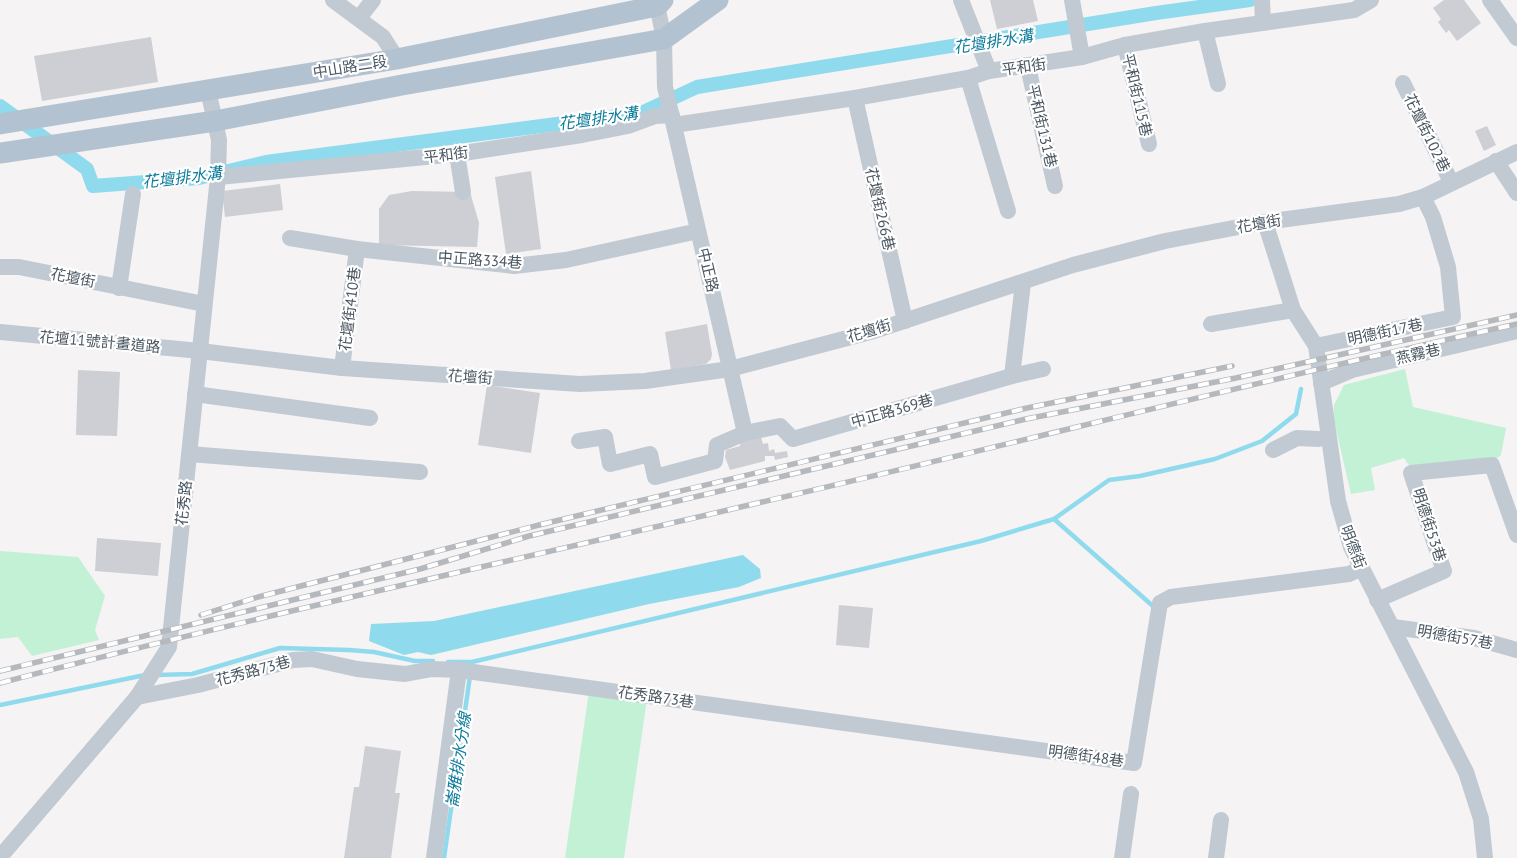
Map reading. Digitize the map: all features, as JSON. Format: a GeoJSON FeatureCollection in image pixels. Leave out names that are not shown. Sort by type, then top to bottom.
{"type":"FeatureCollection","features":[{"type":"Feature","properties":{"kind":"main road"},"geometry":{"type":"LineString","coordinates":[[664,39],[718,0]]}},
{"type":"Feature","properties":{"kind":"main road","name":"中山路二段"},"geometry":{"type":"LineString","coordinates":[[0,124],[397,59],[659,2]]}},
{"type":"Feature","properties":{"kind":"main road","name":"中山路二段"},"geometry":{"type":"LineString","coordinates":[[0,153],[215,121],[402,85],[664,39]]}},
{"type":"Feature","properties":{"kind":"street"},"geometry":{"type":"LineString","coordinates":[[333,0],[383,37],[397,59]]}},
{"type":"Feature","properties":{"kind":"street"},"geometry":{"type":"LineString","coordinates":[[359,18],[373,0]]}},
{"type":"Feature","properties":{"kind":"street"},"geometry":{"type":"LineString","coordinates":[[961,0],[990,71]]}},
{"type":"Feature","properties":{"kind":"street"},"geometry":{"type":"LineString","coordinates":[[1072,0],[1082,58]]}},
{"type":"Feature","properties":{"kind":"street"},"geometry":{"type":"LineString","coordinates":[[1262,0],[1263,23]]}},
{"type":"Feature","properties":{"kind":"street","name":"平和街"},"geometry":{"type":"LineString","coordinates":[[218,177],[457,154],[582,135],[628,126],[655,116],[672,116],[854,98],[968,78],[990,71],[1082,58],[1125,45],[1205,31],[1354,10],[1371,0]]}},
{"type":"Feature","properties":{"kind":"street"},"geometry":{"type":"LineString","coordinates":[[1490,0],[1517,38]]}},
{"type":"Feature","properties":{"kind":"street"},"geometry":{"type":"LineString","coordinates":[[659,2],[664,39]]}},
{"type":"Feature","properties":{"kind":"street"},"geometry":{"type":"LineString","coordinates":[[1205,31],[1218,84]]}},
{"type":"Feature","properties":{"kind":"street","name":"中正路"},"geometry":{"type":"LineString","coordinates":[[664,39],[665,87],[745,433]]}},
{"type":"Feature","properties":{"kind":"street","name":"平和街115巷"},"geometry":{"type":"LineString","coordinates":[[1125,45],[1149,144]]}},
{"type":"Feature","properties":{"kind":"street","name":"平和街131巷"},"geometry":{"type":"LineString","coordinates":[[1028,67],[1055,186]]}},
{"type":"Feature","properties":{"kind":"street"},"geometry":{"type":"LineString","coordinates":[[968,78],[1008,211]]}},
{"type":"Feature","properties":{"kind":"street","name":"花壇街102巷"},"geometry":{"type":"LineString","coordinates":[[1403,83],[1451,182]]}},
{"type":"Feature","properties":{"kind":"street","name":"花秀路"},"geometry":{"type":"LineString","coordinates":[[0,857],[137,697],[169,647],[218,177],[219,140],[208,90]]}},
{"type":"Feature","properties":{"kind":"street","name":"花壇街266巷"},"geometry":{"type":"LineString","coordinates":[[854,98],[905,320]]}},
{"type":"Feature","properties":{"kind":"street","name":"花壇街"},"geometry":{"type":"LineString","coordinates":[[200,352],[342,368],[580,384],[645,381],[730,369],[874,331],[1073,265],[1166,241],[1265,222],[1361,208],[1386,207],[1423,197],[1517,152]]}},
{"type":"Feature","properties":{"kind":"street"},"geometry":{"type":"LineString","coordinates":[[457,154],[463,192]]}},
{"type":"Feature","properties":{"kind":"street"},"geometry":{"type":"LineString","coordinates":[[1496,161],[1517,193]]}},
{"type":"Feature","properties":{"kind":"street"},"geometry":{"type":"LineString","coordinates":[[119,288],[134,194]]}},
{"type":"Feature","properties":{"kind":"street","name":"明德街17巷"},"geometry":{"type":"LineString","coordinates":[[1316,346],[1453,317],[1448,267],[1433,217],[1423,197]]}},
{"type":"Feature","properties":{"kind":"street","name":"明德街"},"geometry":{"type":"LineString","coordinates":[[1265,222],[1283,284],[1293,310],[1316,346],[1338,501],[1348,540],[1360,569],[1393,627],[1472,786],[1481,819],[1485,858]]}},
{"type":"Feature","properties":{"kind":"street","name":"中正路334巷"},"geometry":{"type":"LineString","coordinates":[[290,238],[357,250],[514,266],[566,260],[698,231]]}},
{"type":"Feature","properties":{"kind":"street","name":"花壇街410巷"},"geometry":{"type":"LineString","coordinates":[[342,368],[357,250]]}},
{"type":"Feature","properties":{"kind":"street","name":"花壇街"},"geometry":{"type":"LineString","coordinates":[[0,267],[19,268],[204,304]]}},
{"type":"Feature","properties":{"kind":"street"},"geometry":{"type":"LineString","coordinates":[[1012,376],[1022,283]]}},
{"type":"Feature","properties":{"kind":"street"},"geometry":{"type":"LineString","coordinates":[[1211,324],[1293,310]]}},
{"type":"Feature","properties":{"kind":"street","name":"燕霧巷"},"geometry":{"type":"LineString","coordinates":[[1321,383],[1352,370],[1517,331]]}},
{"type":"Feature","properties":{"kind":"street","name":"花壇11號計畫道路"},"geometry":{"type":"LineString","coordinates":[[0,332],[200,352]]}},
{"type":"Feature","properties":{"kind":"street","name":"中正路369巷"},"geometry":{"type":"LineString","coordinates":[[745,433],[780,426],[793,439],[1012,376],[1043,369]]}},
{"type":"Feature","properties":{"kind":"street"},"geometry":{"type":"LineString","coordinates":[[196,394],[370,418]]}},
{"type":"Feature","properties":{"kind":"street"},"geometry":{"type":"LineString","coordinates":[[579,441],[605,437],[610,464],[650,454],[655,477],[715,461],[717,445],[745,433]]}},
{"type":"Feature","properties":{"kind":"street"},"geometry":{"type":"LineString","coordinates":[[1273,450],[1296,438],[1319,439]]}},
{"type":"Feature","properties":{"kind":"street"},"geometry":{"type":"LineString","coordinates":[[189,454],[420,472]]}},
{"type":"Feature","properties":{"kind":"street","name":"明德街53巷"},"geometry":{"type":"LineString","coordinates":[[1377,600],[1444,571],[1411,473],[1492,465],[1517,535]]}},
{"type":"Feature","properties":{"kind":"street","name":"明德街48巷"},"geometry":{"type":"LineString","coordinates":[[734,708],[1134,763],[1160,603],[1170,597],[1349,574],[1360,569]]}},
{"type":"Feature","properties":{"kind":"street","name":"明德街57巷"},"geometry":{"type":"LineString","coordinates":[[1393,627],[1474,638],[1517,650]]}},
{"type":"Feature","properties":{"kind":"street","name":"花秀路73巷"},"geometry":{"type":"LineString","coordinates":[[137,697],[198,685],[293,660],[312,659],[357,669],[405,674],[432,669],[459,670],[734,708]]}},
{"type":"Feature","properties":{"kind":"street"},"geometry":{"type":"LineString","coordinates":[[434,858],[459,670]]}},
{"type":"Feature","properties":{"kind":"street"},"geometry":{"type":"LineString","coordinates":[[1122,858],[1130,794]]}},
{"type":"Feature","properties":{"kind":"street"},"geometry":{"type":"LineString","coordinates":[[1216,858],[1221,820]]}},
{"type":"Feature","properties":{"kind":"green space"},"geometry":{"type":"Polygon","coordinates":[[[1405,369],[1413,407],[1506,428],[1501,455],[1486,467],[1412,470],[1404,458],[1371,468],[1375,490],[1351,494],[1333,416],[1334,405],[1344,385],[1405,369]]]}},
{"type":"Feature","properties":{"kind":"green space"},"geometry":{"type":"Polygon","coordinates":[[[0,551],[78,557],[105,596],[95,630],[99,640],[32,656],[18,637],[0,639],[0,551]]]}},
{"type":"Feature","properties":{"kind":"green space"},"geometry":{"type":"Polygon","coordinates":[[[589,691],[647,699],[624,858],[565,858],[589,691]]]}},
{"type":"Feature","properties":{"kind":"water"},"geometry":{"type":"Polygon","coordinates":[[[743,555],[760,569],[761,578],[739,587],[649,604],[431,655],[418,652],[404,655],[369,641],[371,624],[434,621],[743,555]]]}},
{"type":"Feature","properties":{"kind":"building"},"geometry":{"type":"Polygon","coordinates":[[[990,0],[1033,0],[1038,21],[997,29],[990,0]]]}},
{"type":"Feature","properties":{"kind":"building"},"geometry":{"type":"Polygon","coordinates":[[[1444,0],[1464,0],[1481,23],[1457,41],[1449,30],[1446,33],[1438,22],[1441,19],[1433,8],[1444,0]]]}},
{"type":"Feature","properties":{"kind":"building"},"geometry":{"type":"Polygon","coordinates":[[[151,37],[158,82],[42,101],[34,56],[151,37]]]}},
{"type":"Feature","properties":{"kind":"building"},"geometry":{"type":"Polygon","coordinates":[[[1487,126],[1496,145],[1484,151],[1475,131],[1487,126]]]}},
{"type":"Feature","properties":{"kind":"building"},"geometry":{"type":"Polygon","coordinates":[[[531,171],[541,249],[506,254],[495,177],[531,171]]]}},
{"type":"Feature","properties":{"kind":"building"},"geometry":{"type":"Polygon","coordinates":[[[280,184],[283,210],[225,217],[222,191],[280,184]]]}},
{"type":"Feature","properties":{"kind":"building"},"geometry":{"type":"Polygon","coordinates":[[[412,191],[470,192],[479,223],[477,247],[379,245],[379,209],[389,195],[412,191]]]}},
{"type":"Feature","properties":{"kind":"building"},"geometry":{"type":"Polygon","coordinates":[[[707,324],[712,354],[711,359],[706,364],[671,370],[665,332],[707,324]]]}},
{"type":"Feature","properties":{"kind":"building"},"geometry":{"type":"Polygon","coordinates":[[[78,370],[120,372],[117,436],[76,435],[78,370]]]}},
{"type":"Feature","properties":{"kind":"building"},"geometry":{"type":"Polygon","coordinates":[[[487,385],[540,393],[531,453],[478,445],[487,385]]]}},
{"type":"Feature","properties":{"kind":"building"},"geometry":{"type":"Polygon","coordinates":[[[761,437],[763,444],[768,443],[769,451],[774,449],[775,453],[787,451],[788,457],[775,460],[774,456],[765,456],[765,461],[730,470],[725,457],[726,450],[740,446],[740,441],[761,437]]]}},
{"type":"Feature","properties":{"kind":"building"},"geometry":{"type":"Polygon","coordinates":[[[97,538],[161,543],[158,576],[95,571],[97,538]]]}},
{"type":"Feature","properties":{"kind":"building"},"geometry":{"type":"Polygon","coordinates":[[[839,605],[873,608],[869,648],[836,645],[839,605]]]}},
{"type":"Feature","properties":{"kind":"building"},"geometry":{"type":"Polygon","coordinates":[[[365,746],[401,751],[395,793],[400,793],[391,858],[344,858],[354,787],[359,787],[365,746]]]}},
{"type":"Feature","properties":{"kind":"waterway","name":"花壇排水溝"},"geometry":{"type":"LineString","coordinates":[[0,106],[87,169],[93,186],[199,178],[266,162],[641,113],[697,87],[1156,13],[1250,0]]}},
{"type":"Feature","properties":{"kind":"waterway"},"geometry":{"type":"LineString","coordinates":[[1054,519],[1109,480],[1140,476],[1215,459],[1262,441],[1296,414],[1301,389]]}},
{"type":"Feature","properties":{"kind":"waterway"},"geometry":{"type":"LineString","coordinates":[[448,662],[472,662],[981,541],[1054,519],[1154,607]]}},
{"type":"Feature","properties":{"kind":"waterway"},"geometry":{"type":"LineString","coordinates":[[156,675],[192,674],[280,648],[374,652],[415,661],[433,661]]}},
{"type":"Feature","properties":{"kind":"waterway"},"geometry":{"type":"LineString","coordinates":[[0,705],[145,675]]}},
{"type":"Feature","properties":{"kind":"waterway","name":"崙雅排水分線"},"geometry":{"type":"LineString","coordinates":[[444,858],[470,676]]}},
{"type":"Feature","properties":{"kind":"railway"},"geometry":{"type":"LineString","coordinates":[[0,671],[420,569],[529,536],[1026,419],[1236,378],[1517,315]]}},
{"type":"Feature","properties":{"kind":"railway"},"geometry":{"type":"LineString","coordinates":[[0,683],[285,613],[1517,324]]}},
{"type":"Feature","properties":{"kind":"railway"},"geometry":{"type":"LineString","coordinates":[[201,615],[258,597],[543,524],[1027,408],[1232,366]]}}]}
